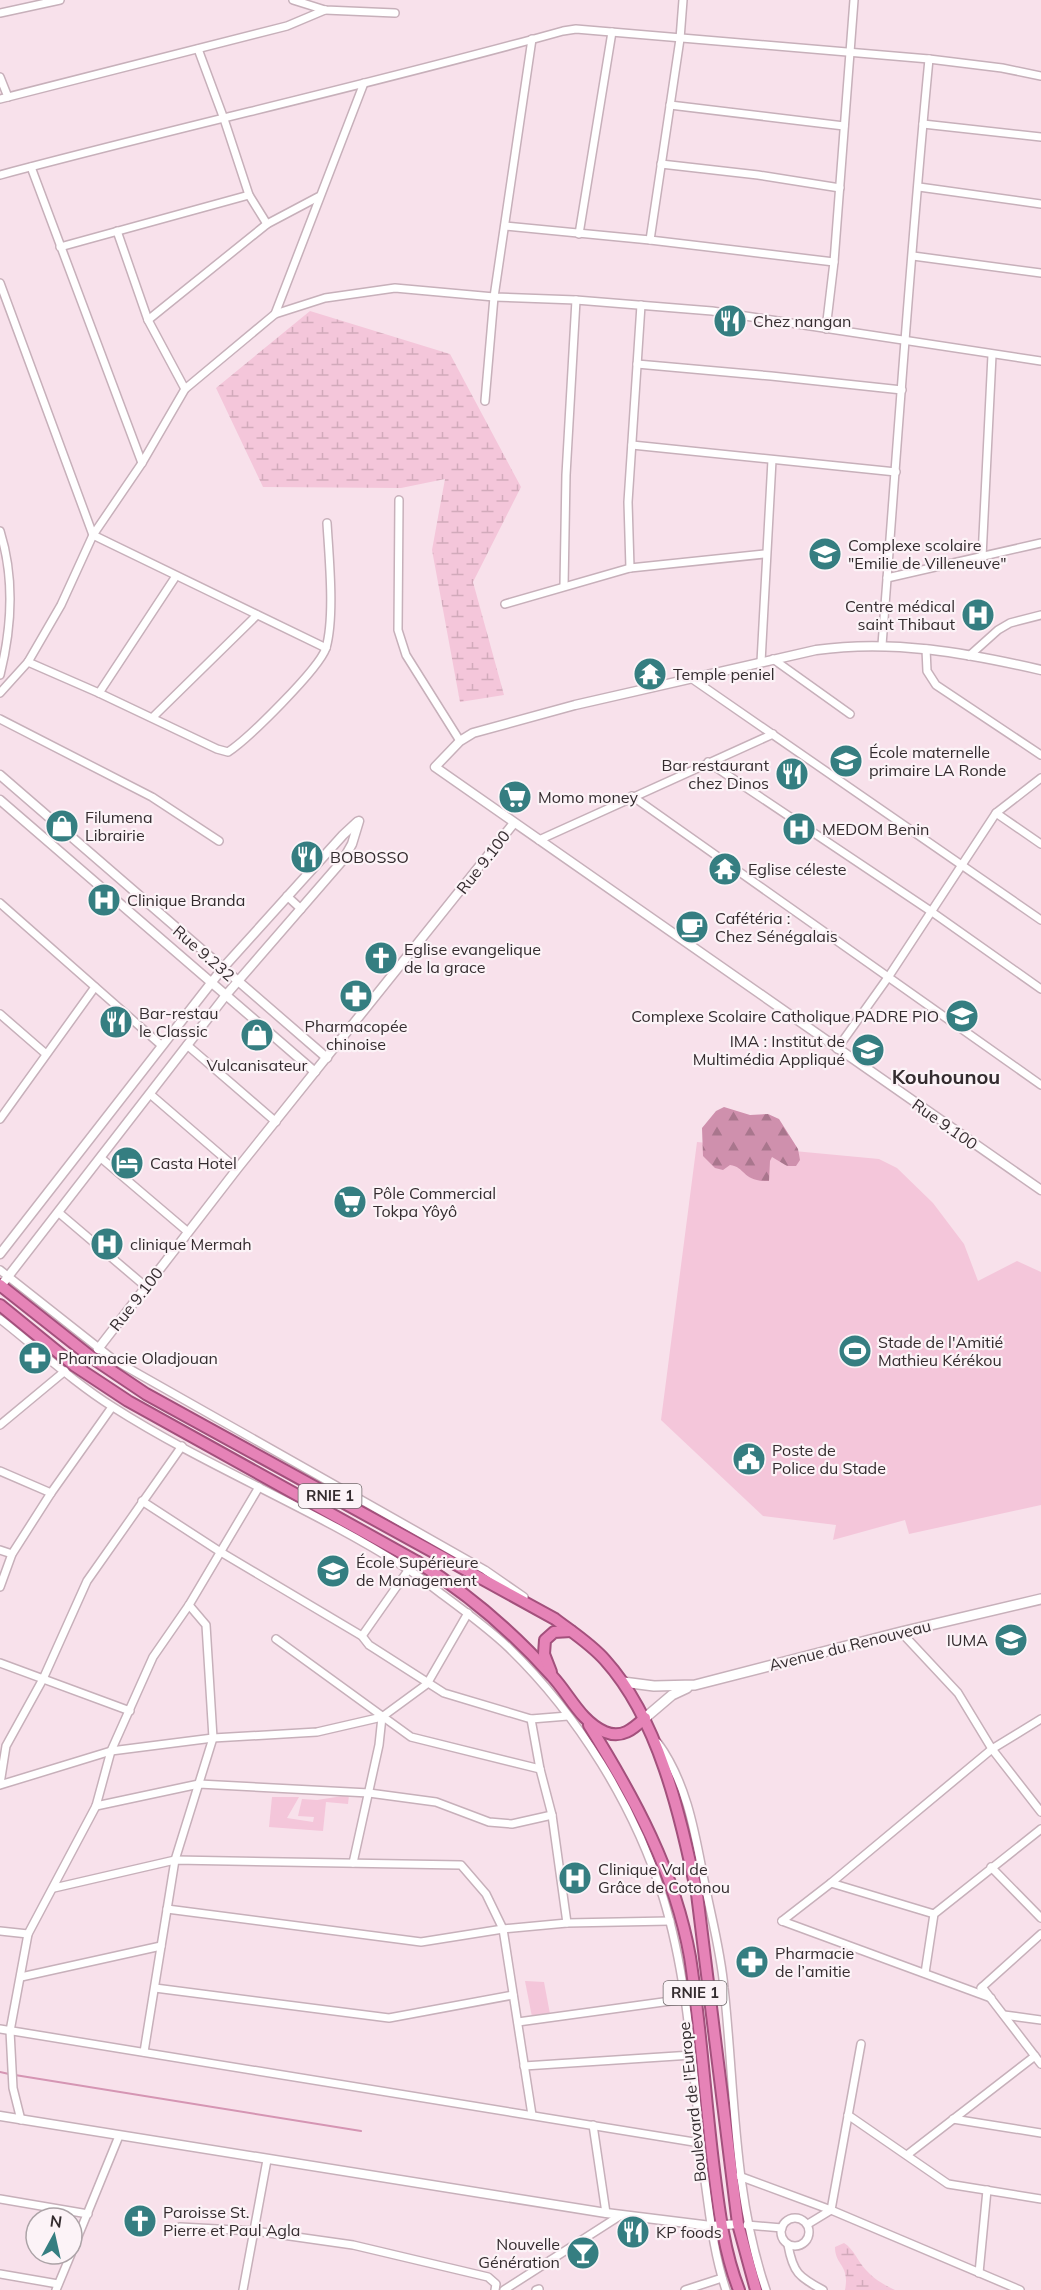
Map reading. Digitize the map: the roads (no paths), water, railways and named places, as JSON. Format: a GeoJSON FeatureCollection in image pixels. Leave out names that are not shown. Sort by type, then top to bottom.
{"type":"FeatureCollection","features":[{"type":"Feature","properties":{"kind":"highway","name":"RNIE 1"},"geometry":{"type":"LineString","coordinates":[[2,1284],[91,1357],[146,1394],[555,1619],[605,1660],[623,1682],[645,1718]]}},
{"type":"Feature","properties":{"kind":"highway","name":"RNIE 1"},"geometry":{"type":"LineString","coordinates":[[0,1305],[75,1366],[128,1401],[443,1578],[489,1614],[553,1677],[584,1717]]}},
{"type":"Feature","properties":{"kind":"highway"},"geometry":{"type":"LineString","coordinates":[[553,1677],[544,1654],[545,1640],[554,1632],[571,1631]]}},
{"type":"Feature","properties":{"kind":"highway"},"geometry":{"type":"LineString","coordinates":[[584,1717],[602,1731],[616,1735],[630,1731],[645,1718]]}},
{"type":"Feature","properties":{"kind":"highway","name":"Boulevard de l’Europe"},"geometry":{"type":"LineString","coordinates":[[584,1717],[639,1808],[660,1857],[684,1930],[695,1995],[711,2144],[717,2226],[739,2290]]}},
{"type":"Feature","properties":{"kind":"highway","name":"Boulevard de l’Europe"},"geometry":{"type":"LineString","coordinates":[[645,1718],[676,1811],[697,1894],[743,2225],[756,2290]]}},
{"type":"Feature","properties":{"kind":"main road","name":"Avenue du Renouveau"},"geometry":{"type":"LineString","coordinates":[[645,1718],[672,1695],[695,1685],[1041,1599]]}},
{"type":"Feature","properties":{"kind":"main road","name":"Avenue du Renouveau"},"geometry":{"type":"LineString","coordinates":[[623,1682],[654,1686],[695,1685]]}},
{"type":"Feature","properties":{"kind":"street"},"geometry":{"type":"LineString","coordinates":[[0,13],[60,0]]}},
{"type":"Feature","properties":{"kind":"street"},"geometry":{"type":"LineString","coordinates":[[294,0],[325,10],[395,13]]}},
{"type":"Feature","properties":{"kind":"street"},"geometry":{"type":"LineString","coordinates":[[650,240],[680,39],[683,0]]}},
{"type":"Feature","properties":{"kind":"street"},"geometry":{"type":"LineString","coordinates":[[826,329],[834,262],[854,0]]}},
{"type":"Feature","properties":{"kind":"street"},"geometry":{"type":"LineString","coordinates":[[0,77],[4,98],[287,26],[325,10]]}},
{"type":"Feature","properties":{"kind":"street"},"geometry":{"type":"LineString","coordinates":[[0,175],[98,148],[224,119],[576,29],[929,58],[1041,75]]}},
{"type":"Feature","properties":{"kind":"street"},"geometry":{"type":"LineString","coordinates":[[579,234],[612,32]]}},
{"type":"Feature","properties":{"kind":"street"},"geometry":{"type":"LineString","coordinates":[[485,401],[494,297],[532,39]]}},
{"type":"Feature","properties":{"kind":"street"},"geometry":{"type":"LineString","coordinates":[[198,49],[249,195],[267,224]]}},
{"type":"Feature","properties":{"kind":"street"},"geometry":{"type":"LineString","coordinates":[[882,645],[904,340],[929,58]]}},
{"type":"Feature","properties":{"kind":"street"},"geometry":{"type":"LineString","coordinates":[[275,314],[364,82]]}},
{"type":"Feature","properties":{"kind":"street"},"geometry":{"type":"LineString","coordinates":[[670,105],[844,126]]}},
{"type":"Feature","properties":{"kind":"street"},"geometry":{"type":"LineString","coordinates":[[923,124],[1041,137]]}},
{"type":"Feature","properties":{"kind":"street"},"geometry":{"type":"LineString","coordinates":[[661,164],[758,175],[840,188]]}},
{"type":"Feature","properties":{"kind":"street"},"geometry":{"type":"LineString","coordinates":[[31,167],[142,463]]}},
{"type":"Feature","properties":{"kind":"street"},"geometry":{"type":"LineString","coordinates":[[919,187],[1041,204]]}},
{"type":"Feature","properties":{"kind":"street"},"geometry":{"type":"LineString","coordinates":[[60,247],[249,195]]}},
{"type":"Feature","properties":{"kind":"street"},"geometry":{"type":"LineString","coordinates":[[148,320],[267,224],[318,197]]}},
{"type":"Feature","properties":{"kind":"street"},"geometry":{"type":"LineString","coordinates":[[505,226],[650,240],[834,262]]}},
{"type":"Feature","properties":{"kind":"street"},"geometry":{"type":"LineString","coordinates":[[117,231],[148,320],[185,389]]}},
{"type":"Feature","properties":{"kind":"street"},"geometry":{"type":"LineString","coordinates":[[913,256],[1041,273]]}},
{"type":"Feature","properties":{"kind":"street"},"geometry":{"type":"LineString","coordinates":[[0,283],[93,535],[326,648]]}},
{"type":"Feature","properties":{"kind":"street"},"geometry":{"type":"LineString","coordinates":[[0,693],[28,662],[61,605],[93,535],[142,463],[185,389],[275,314],[325,298],[396,288],[494,297],[576,300],[712,311],[1041,361]]}},
{"type":"Feature","properties":{"kind":"street"},"geometry":{"type":"LineString","coordinates":[[564,586],[566,476],[576,300]]}},
{"type":"Feature","properties":{"kind":"street"},"geometry":{"type":"LineString","coordinates":[[630,568],[628,530],[641,305]]}},
{"type":"Feature","properties":{"kind":"street"},"geometry":{"type":"LineString","coordinates":[[982,557],[992,355]]}},
{"type":"Feature","properties":{"kind":"street"},"geometry":{"type":"LineString","coordinates":[[637,364],[902,390]]}},
{"type":"Feature","properties":{"kind":"street"},"geometry":{"type":"LineString","coordinates":[[632,445],[896,472]]}},
{"type":"Feature","properties":{"kind":"street"},"geometry":{"type":"LineString","coordinates":[[761,662],[765,554],[772,460]]}},
{"type":"Feature","properties":{"kind":"street"},"geometry":{"type":"LineString","coordinates":[[399,500],[398,630],[406,655],[460,741]]}},
{"type":"Feature","properties":{"kind":"street"},"geometry":{"type":"LineString","coordinates":[[28,662],[228,752],[243,742],[283,700],[320,659],[326,648],[330,588],[327,523]]}},
{"type":"Feature","properties":{"kind":"street"},"geometry":{"type":"LineString","coordinates":[[0,531],[8,568],[11,615],[0,675]]}},
{"type":"Feature","properties":{"kind":"street"},"geometry":{"type":"LineString","coordinates":[[887,578],[1041,543]]}},
{"type":"Feature","properties":{"kind":"street"},"geometry":{"type":"LineString","coordinates":[[505,604],[630,568],[765,554]]}},
{"type":"Feature","properties":{"kind":"street"},"geometry":{"type":"LineString","coordinates":[[99,693],[176,576]]}},
{"type":"Feature","properties":{"kind":"street"},"geometry":{"type":"LineString","coordinates":[[153,717],[257,615]]}},
{"type":"Feature","properties":{"kind":"street"},"geometry":{"type":"LineString","coordinates":[[969,656],[998,630],[1041,615]]}},
{"type":"Feature","properties":{"kind":"street"},"geometry":{"type":"LineString","coordinates":[[514,823],[435,767],[460,741],[473,733],[575,705],[773,658],[833,648],[882,645],[969,656],[1041,670]]}},
{"type":"Feature","properties":{"kind":"street"},"geometry":{"type":"LineString","coordinates":[[926,650],[927,670],[936,685],[1041,755]]}},
{"type":"Feature","properties":{"kind":"street"},"geometry":{"type":"LineString","coordinates":[[773,658],[850,714]]}},
{"type":"Feature","properties":{"kind":"street"},"geometry":{"type":"LineString","coordinates":[[691,678],[1041,920]]}},
{"type":"Feature","properties":{"kind":"street"},"geometry":{"type":"LineString","coordinates":[[0,719],[152,797],[219,841]]}},
{"type":"Feature","properties":{"kind":"street"},"geometry":{"type":"LineString","coordinates":[[539,840],[772,734]]}},
{"type":"Feature","properties":{"kind":"street"},"geometry":{"type":"LineString","coordinates":[[708,762],[932,912],[1041,989]]}},
{"type":"Feature","properties":{"kind":"street","name":"Rue 9.232"},"geometry":{"type":"LineString","coordinates":[[0,775],[327,1058]]}},
{"type":"Feature","properties":{"kind":"street"},"geometry":{"type":"LineString","coordinates":[[837,1049],[889,976],[996,813],[1041,778]]}},
{"type":"Feature","properties":{"kind":"street"},"geometry":{"type":"LineString","coordinates":[[632,796],[1041,1085]]}},
{"type":"Feature","properties":{"kind":"street","name":"Rue 9.232"},"geometry":{"type":"LineString","coordinates":[[0,800],[315,1072]]}},
{"type":"Feature","properties":{"kind":"street"},"geometry":{"type":"LineString","coordinates":[[996,813],[1041,844]]}},
{"type":"Feature","properties":{"kind":"street"},"geometry":{"type":"LineString","coordinates":[[0,1254],[222,969],[287,896],[359,821],[352,844],[343,860],[226,995],[102,1158],[2,1284]]}},
{"type":"Feature","properties":{"kind":"street","name":"Rue 9.100"},"geometry":{"type":"LineString","coordinates":[[98,1349],[237,1169],[514,823],[1041,1190]]}},
{"type":"Feature","properties":{"kind":"street"},"geometry":{"type":"LineString","coordinates":[[287,896],[301,909]]}},
{"type":"Feature","properties":{"kind":"street"},"geometry":{"type":"LineString","coordinates":[[0,903],[161,1045]]}},
{"type":"Feature","properties":{"kind":"street"},"geometry":{"type":"LineString","coordinates":[[0,1119],[95,987]]}},
{"type":"Feature","properties":{"kind":"street"},"geometry":{"type":"LineString","coordinates":[[0,1014],[46,1054]]}},
{"type":"Feature","properties":{"kind":"street"},"geometry":{"type":"LineString","coordinates":[[187,1045],[276,1122]]}},
{"type":"Feature","properties":{"kind":"street"},"geometry":{"type":"LineString","coordinates":[[150,1094],[237,1169]]}},
{"type":"Feature","properties":{"kind":"street"},"geometry":{"type":"LineString","coordinates":[[102,1158],[188,1232]]}},
{"type":"Feature","properties":{"kind":"street"},"geometry":{"type":"LineString","coordinates":[[58,1212],[145,1286]]}},
{"type":"Feature","properties":{"kind":"street"},"geometry":{"type":"LineString","coordinates":[[0,1270],[2,1284],[124,1366],[485,1570],[555,1619]]}},
{"type":"Feature","properties":{"kind":"street"},"geometry":{"type":"LineString","coordinates":[[0,1319],[112,1407],[409,1569],[468,1613],[525,1665],[568,1716],[602,1766],[625,1807],[655,1872],[670,1921],[678,1951],[685,1999],[700,2143],[717,2226],[722,2278],[726,2290]]}},
{"type":"Feature","properties":{"kind":"street"},"geometry":{"type":"LineString","coordinates":[[0,1425],[65,1371]]}},
{"type":"Feature","properties":{"kind":"street"},"geometry":{"type":"LineString","coordinates":[[0,1587],[12,1554],[51,1493],[112,1407]]}},
{"type":"Feature","properties":{"kind":"street"},"geometry":{"type":"LineString","coordinates":[[182,1446],[87,1581],[43,1679],[3,1745],[0,1785],[111,1751],[213,1738],[317,1732],[382,1717],[427,1684],[468,1613]]}},
{"type":"Feature","properties":{"kind":"street"},"geometry":{"type":"LineString","coordinates":[[0,1471],[51,1493]]}},
{"type":"Feature","properties":{"kind":"street"},"geometry":{"type":"LineString","coordinates":[[21,2120],[13,2088],[10,2031],[28,1934],[96,1806],[111,1751],[153,1657],[189,1605],[259,1486]]}},
{"type":"Feature","properties":{"kind":"street"},"geometry":{"type":"LineString","coordinates":[[142,1501],[219,1551],[362,1636],[369,1645],[444,1693],[531,1719],[568,1716]]}},
{"type":"Feature","properties":{"kind":"street"},"geometry":{"type":"LineString","coordinates":[[0,1550],[12,1554]]}},
{"type":"Feature","properties":{"kind":"street"},"geometry":{"type":"LineString","coordinates":[[362,1636],[409,1569]]}},
{"type":"Feature","properties":{"kind":"street"},"geometry":{"type":"LineString","coordinates":[[144,2052],[175,1860],[213,1738],[206,1625],[189,1605]]}},
{"type":"Feature","properties":{"kind":"street"},"geometry":{"type":"LineString","coordinates":[[901,1632],[958,1693],[992,1749],[1041,1812]]}},
{"type":"Feature","properties":{"kind":"street"},"geometry":{"type":"LineString","coordinates":[[276,1639],[411,1737],[540,1769]]}},
{"type":"Feature","properties":{"kind":"street"},"geometry":{"type":"LineString","coordinates":[[0,1663],[130,1711]]}},
{"type":"Feature","properties":{"kind":"street"},"geometry":{"type":"LineString","coordinates":[[353,1863],[379,1745],[382,1717]]}},
{"type":"Feature","properties":{"kind":"street"},"geometry":{"type":"LineString","coordinates":[[531,1719],[540,1769],[552,1815],[567,1923]]}},
{"type":"Feature","properties":{"kind":"street"},"geometry":{"type":"LineString","coordinates":[[991,1998],[782,1921],[992,1749],[1041,1719]]}},
{"type":"Feature","properties":{"kind":"street"},"geometry":{"type":"LineString","coordinates":[[96,1806],[199,1784],[369,1793],[436,1802],[489,1822],[512,1824],[552,1815]]}},
{"type":"Feature","properties":{"kind":"street"},"geometry":{"type":"LineString","coordinates":[[925,1973],[934,1914],[1041,1829]]}},
{"type":"Feature","properties":{"kind":"street"},"geometry":{"type":"LineString","coordinates":[[54,1888],[175,1860],[461,1866],[486,1894],[503,1929],[532,2115]]}},
{"type":"Feature","properties":{"kind":"street"},"geometry":{"type":"LineString","coordinates":[[991,1867],[1041,1918]]}},
{"type":"Feature","properties":{"kind":"street"},"geometry":{"type":"LineString","coordinates":[[831,1883],[934,1914]]}},
{"type":"Feature","properties":{"kind":"street"},"geometry":{"type":"LineString","coordinates":[[167,1909],[421,1942],[503,1929],[567,1923],[670,1921]]}},
{"type":"Feature","properties":{"kind":"street"},"geometry":{"type":"LineString","coordinates":[[0,1931],[28,1934]]}},
{"type":"Feature","properties":{"kind":"street"},"geometry":{"type":"LineString","coordinates":[[976,1992],[1041,1934]]}},
{"type":"Feature","properties":{"kind":"street"},"geometry":{"type":"LineString","coordinates":[[21,1977],[161,1946]]}},
{"type":"Feature","properties":{"kind":"street"},"geometry":{"type":"LineString","coordinates":[[982,1987],[1041,2064]]}},
{"type":"Feature","properties":{"kind":"street"},"geometry":{"type":"LineString","coordinates":[[155,1988],[389,2018],[513,1995]]}},
{"type":"Feature","properties":{"kind":"street"},"geometry":{"type":"LineString","coordinates":[[518,2022],[685,1999]]}},
{"type":"Feature","properties":{"kind":"street"},"geometry":{"type":"LineString","coordinates":[[1004,2015],[1041,2020]]}},
{"type":"Feature","properties":{"kind":"street"},"geometry":{"type":"LineString","coordinates":[[0,2029],[700,2143]]}},
{"type":"Feature","properties":{"kind":"street"},"geometry":{"type":"LineString","coordinates":[[808,2224],[831,2210],[861,2044]]}},
{"type":"Feature","properties":{"kind":"street"},"geometry":{"type":"LineString","coordinates":[[524,2066],[692,2055]]}},
{"type":"Feature","properties":{"kind":"street"},"geometry":{"type":"LineString","coordinates":[[906,2155],[1035,2056]]}},
{"type":"Feature","properties":{"kind":"street"},"geometry":{"type":"LineString","coordinates":[[848,2115],[948,2184],[1041,2199]]}},
{"type":"Feature","properties":{"kind":"street"},"geometry":{"type":"LineString","coordinates":[[0,2116],[606,2213],[717,2226],[782,2228]]}},
{"type":"Feature","properties":{"kind":"street"},"geometry":{"type":"LineString","coordinates":[[953,2119],[1041,2133]]}},
{"type":"Feature","properties":{"kind":"street"},"geometry":{"type":"LineString","coordinates":[[593,2125],[606,2213]]}},
{"type":"Feature","properties":{"kind":"street"},"geometry":{"type":"LineString","coordinates":[[84,2223],[119,2136]]}},
{"type":"Feature","properties":{"kind":"street"},"geometry":{"type":"LineString","coordinates":[[243,2290],[267,2160]]}},
{"type":"Feature","properties":{"kind":"street"},"geometry":{"type":"LineString","coordinates":[[737,2175],[831,2210],[1020,2290]]}},
{"type":"Feature","properties":{"kind":"street"},"geometry":{"type":"LineString","coordinates":[[979,2273],[987,2190]]}},
{"type":"Feature","properties":{"kind":"street"},"geometry":{"type":"LineString","coordinates":[[0,2199],[88,2214]]}},
{"type":"Feature","properties":{"kind":"street"},"geometry":{"type":"LineString","coordinates":[[504,2290],[514,2288],[621,2215]]}},
{"type":"Feature","properties":{"kind":"street"},"geometry":{"type":"LineString","coordinates":[[808,2224],[797,2217],[790,2218],[782,2228],[781,2234],[788,2245],[791,2261],[799,2276],[824,2290]]}},
{"type":"Feature","properties":{"kind":"street"},"geometry":{"type":"LineString","coordinates":[[788,2245],[801,2246],[806,2242],[809,2236],[808,2224]]}},
{"type":"Feature","properties":{"kind":"street"},"geometry":{"type":"LineString","coordinates":[[743,2225],[766,2290]]}},
{"type":"Feature","properties":{"kind":"street"},"geometry":{"type":"LineString","coordinates":[[180,2227],[254,2231],[353,2245],[488,2277],[496,2284],[495,2290]]}},
{"type":"Feature","properties":{"kind":"street"},"geometry":{"type":"LineString","coordinates":[[0,2274],[57,2287],[66,2266]]}},
{"type":"Feature","properties":{"kind":"street"},"geometry":{"type":"LineString","coordinates":[[685,2290],[722,2278]]}},
{"type":"Feature","properties":{"kind":"waterway"},"geometry":{"type":"LineString","coordinates":[[0,2072],[9,2074]]}},
{"type":"Feature","properties":{"kind":"waterway"},"geometry":{"type":"LineString","coordinates":[[15,2075],[361,2131]]}},
{"type":"Feature","properties":{"kind":"place","name":"Chez nangan"},"geometry":{"type":"Point","coordinates":[730,321]}},
{"type":"Feature","properties":{"kind":"place","name":"Complexe scolaire \"Emilie de Villeneuve\""},"geometry":{"type":"Point","coordinates":[825,554]}},
{"type":"Feature","properties":{"kind":"place","name":"Centre médical saint Thibaut"},"geometry":{"type":"Point","coordinates":[978,615]}},
{"type":"Feature","properties":{"kind":"place","name":"Temple peniel"},"geometry":{"type":"Point","coordinates":[650,674]}},
{"type":"Feature","properties":{"kind":"place","name":"École maternelle primaire LA Ronde"},"geometry":{"type":"Point","coordinates":[846,761]}},
{"type":"Feature","properties":{"kind":"place","name":"Bar restaurant chez Dinos"},"geometry":{"type":"Point","coordinates":[792,774]}},
{"type":"Feature","properties":{"kind":"place","name":"Momo money"},"geometry":{"type":"Point","coordinates":[515,797]}},
{"type":"Feature","properties":{"kind":"place","name":"Filumena Librairie"},"geometry":{"type":"Point","coordinates":[62,826]}},
{"type":"Feature","properties":{"kind":"place","name":"MEDOM Benin"},"geometry":{"type":"Point","coordinates":[799,829]}},
{"type":"Feature","properties":{"kind":"place","name":"BOBOSSO"},"geometry":{"type":"Point","coordinates":[307,857]}},
{"type":"Feature","properties":{"kind":"place","name":"Eglise céleste"},"geometry":{"type":"Point","coordinates":[725,869]}},
{"type":"Feature","properties":{"kind":"place","name":"Clinique Branda"},"geometry":{"type":"Point","coordinates":[104,900]}},
{"type":"Feature","properties":{"kind":"place","name":"Cafétéria : Chez Sénégalais"},"geometry":{"type":"Point","coordinates":[692,927]}},
{"type":"Feature","properties":{"kind":"place","name":"Eglise evangelique de la grace"},"geometry":{"type":"Point","coordinates":[381,958]}},
{"type":"Feature","properties":{"kind":"place","name":"Pharmacopée chinoise"},"geometry":{"type":"Point","coordinates":[356,996]}},
{"type":"Feature","properties":{"kind":"place","name":"Complexe Scolaire Catholique PADRE PIO"},"geometry":{"type":"Point","coordinates":[962,1016]}},
{"type":"Feature","properties":{"kind":"place","name":"Bar-restau le Classic"},"geometry":{"type":"Point","coordinates":[116,1022]}},
{"type":"Feature","properties":{"kind":"place","name":"Vulcanisateur"},"geometry":{"type":"Point","coordinates":[257,1035]}},
{"type":"Feature","properties":{"kind":"place","name":"IMA : Institut de Multimédia Appliqué"},"geometry":{"type":"Point","coordinates":[868,1050]}},
{"type":"Feature","properties":{"kind":"place","name":"Casta Hotel"},"geometry":{"type":"Point","coordinates":[127,1163]}},
{"type":"Feature","properties":{"kind":"place","name":"Pôle Commercial Tokpa Yôyô"},"geometry":{"type":"Point","coordinates":[350,1202]}},
{"type":"Feature","properties":{"kind":"place","name":"clinique Mermah"},"geometry":{"type":"Point","coordinates":[107,1244]}},
{"type":"Feature","properties":{"kind":"place","name":"Stade de l'Amitié Mathieu Kérékou"},"geometry":{"type":"Point","coordinates":[855,1351]}},
{"type":"Feature","properties":{"kind":"place","name":"Pharmacie Oladjouan"},"geometry":{"type":"Point","coordinates":[35,1358]}},
{"type":"Feature","properties":{"kind":"place","name":"Poste de Police du Stade"},"geometry":{"type":"Point","coordinates":[749,1459]}},
{"type":"Feature","properties":{"kind":"place","name":"École Supérieure de Management"},"geometry":{"type":"Point","coordinates":[333,1571]}},
{"type":"Feature","properties":{"kind":"place","name":"IUMA"},"geometry":{"type":"Point","coordinates":[1011,1640]}},
{"type":"Feature","properties":{"kind":"place","name":"Clinique Val de Grâce de Cotonou"},"geometry":{"type":"Point","coordinates":[575,1878]}},
{"type":"Feature","properties":{"kind":"place","name":"Pharmacie de l’amitie"},"geometry":{"type":"Point","coordinates":[752,1962]}},
{"type":"Feature","properties":{"kind":"place","name":"Paroisse St. Pierre et Paul Agla"},"geometry":{"type":"Point","coordinates":[140,2221]}},
{"type":"Feature","properties":{"kind":"place","name":"KP foods"},"geometry":{"type":"Point","coordinates":[633,2232]}},
{"type":"Feature","properties":{"kind":"place","name":"Nouvelle Génération"},"geometry":{"type":"Point","coordinates":[583,2253]}},
{"type":"Feature","properties":{"kind":"district","name":"Kouhounou"},"geometry":{"type":"Point","coordinates":[946,1077]}}]}
